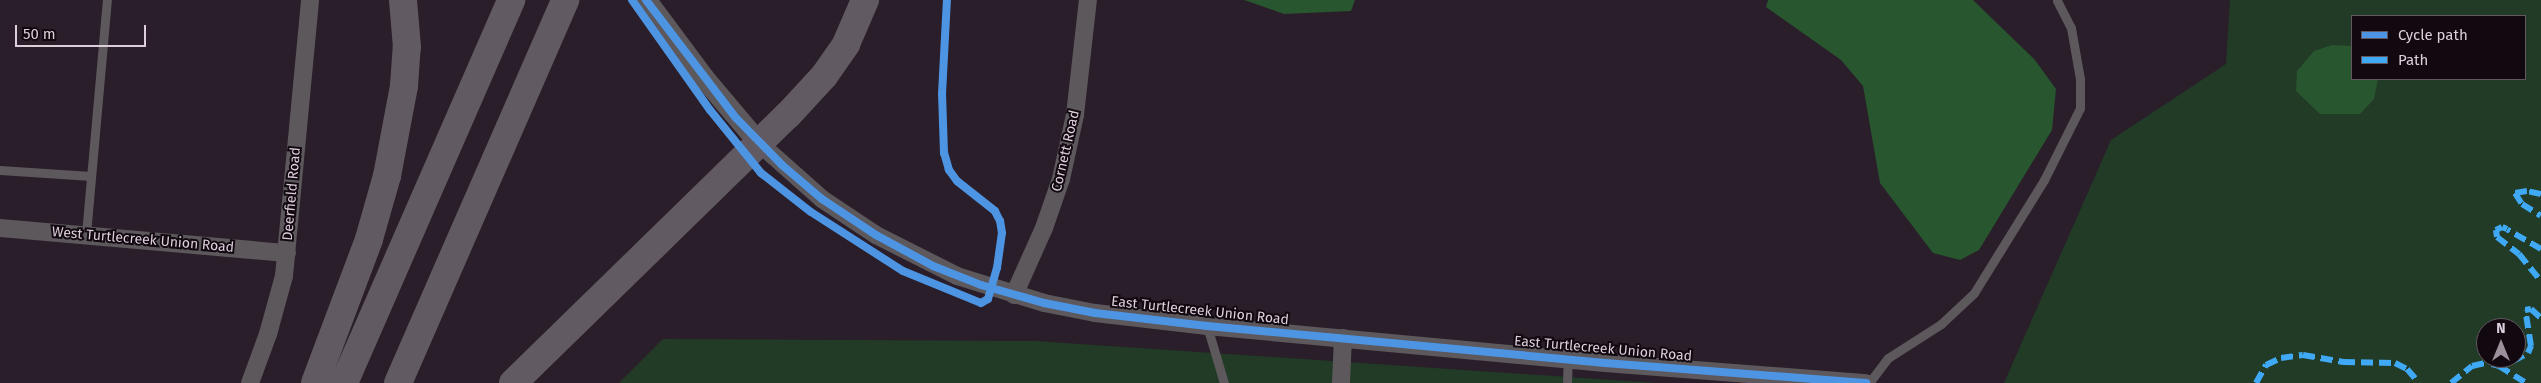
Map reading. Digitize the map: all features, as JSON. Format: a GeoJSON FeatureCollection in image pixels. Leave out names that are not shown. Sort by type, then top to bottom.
{"type":"FeatureCollection","features":[{"type":"Feature","properties":{"kind":"highway"},"geometry":{"type":"LineString","coordinates":[[314,383],[369,239],[390,167],[404,86],[407,47],[403,0]]}},
{"type":"Feature","properties":{"kind":"highway"},"geometry":{"type":"LineString","coordinates":[[344,383],[511,0]]}},
{"type":"Feature","properties":{"kind":"highway"},"geometry":{"type":"LineString","coordinates":[[398,383],[565,0]]}},
{"type":"Feature","properties":{"kind":"highway"},"geometry":{"type":"LineString","coordinates":[[513,383],[759,143],[824,76],[852,32],[865,0]]}},
{"type":"Feature","properties":{"kind":"street","name":"Deerfield Road"},"geometry":{"type":"LineString","coordinates":[[250,383],[268,334],[282,284],[287,252],[310,0]]}},
{"type":"Feature","properties":{"kind":"street","name":"East Turtlecreek Union Road"},"geometry":{"type":"LineString","coordinates":[[646,0],[704,78],[759,143],[822,199],[876,235],[957,276],[1014,295],[1044,303],[1095,312],[1207,326],[1568,359],[1867,383]]}},
{"type":"Feature","properties":{"kind":"street","name":"Cornett Road"},"geometry":{"type":"LineString","coordinates":[[1014,295],[1044,228],[1061,179],[1075,115],[1088,0]]}},
{"type":"Feature","properties":{"kind":"street","name":"West Turtlecreek Union Road"},"geometry":{"type":"LineString","coordinates":[[0,228],[287,252]]}},
{"type":"Feature","properties":{"kind":"street"},"geometry":{"type":"LineString","coordinates":[[1341,383],[1343,338]]}},
{"type":"Feature","properties":{"kind":"lane"},"geometry":{"type":"LineString","coordinates":[[86,234],[108,0]]}},
{"type":"Feature","properties":{"kind":"lane"},"geometry":{"type":"LineString","coordinates":[[1867,383],[1888,358],[1941,324],[1974,293],[2044,180],[2080,108],[2080,79],[2071,28],[2057,0]]}},
{"type":"Feature","properties":{"kind":"lane"},"geometry":{"type":"LineString","coordinates":[[0,170],[91,176]]}},
{"type":"Feature","properties":{"kind":"lane"},"geometry":{"type":"LineString","coordinates":[[1207,326],[1224,383]]}},
{"type":"Feature","properties":{"kind":"lane"},"geometry":{"type":"LineString","coordinates":[[1567,383],[1568,359]]}},
{"type":"Feature","properties":{"kind":"shaded area"},"geometry":{"type":"Polygon","coordinates":[[[1244,0],[1355,0],[1351,11],[1284,14],[1244,0]]]}},
{"type":"Feature","properties":{"kind":"shaded area"},"geometry":{"type":"Polygon","coordinates":[[[1768,0],[1973,0],[2035,60],[2056,89],[2052,130],[1979,250],[1960,260],[1933,253],[1880,183],[1863,86],[1841,60],[1766,7],[1768,0]]]}},
{"type":"Feature","properties":{"kind":"shaded area"},"geometry":{"type":"Polygon","coordinates":[[[2230,0],[2541,0],[2541,383],[2004,383],[2111,140],[2226,64],[2230,0]]]}},
{"type":"Feature","properties":{"kind":"shaded area"},"geometry":{"type":"Polygon","coordinates":[[[2332,45],[2351,46],[2351,80],[2378,80],[2374,99],[2360,114],[2320,114],[2296,91],[2297,71],[2314,51],[2332,45]]]}},
{"type":"Feature","properties":{"kind":"shaded area"},"geometry":{"type":"Polygon","coordinates":[[[663,339],[1035,341],[1657,383],[619,383],[663,339]]]}},
{"type":"Feature","properties":{"kind":"marked path"},"geometry":{"type":"LineString","coordinates":[[2541,194],[2527,191],[2515,193],[2522,204],[2541,216]]}},
{"type":"Feature","properties":{"kind":"marked path"},"geometry":{"type":"LineString","coordinates":[[2541,249],[2507,229],[2502,227],[2496,230],[2497,237],[2519,254],[2541,281]]}},
{"type":"Feature","properties":{"kind":"marked path"},"geometry":{"type":"LineString","coordinates":[[2451,383],[2472,366],[2494,361],[2513,361],[2528,353],[2531,346],[2525,310],[2531,309],[2541,318]]}},
{"type":"Feature","properties":{"kind":"marked path"},"geometry":{"type":"LineString","coordinates":[[2256,383],[2266,365],[2281,358],[2303,355],[2343,362],[2395,363],[2407,369],[2419,383]]}},
{"type":"Feature","properties":{"kind":"marked path"},"geometry":{"type":"LineString","coordinates":[[2502,368],[2526,383]]}},
{"type":"Feature","properties":{"kind":"cycle path"},"geometry":{"type":"LineString","coordinates":[[632,0],[710,110],[761,173],[811,212],[903,271],[981,303],[988,299],[997,268],[1002,233],[1000,221],[995,211],[957,181],[949,170],[944,153],[942,94],[947,0]]}},
{"type":"Feature","properties":{"kind":"cycle path"},"geometry":{"type":"LineString","coordinates":[[646,0],[736,118],[782,165],[822,199],[876,235],[933,266],[981,285],[1044,303],[1095,313],[1207,326],[1605,363],[1866,383]]}}]}
